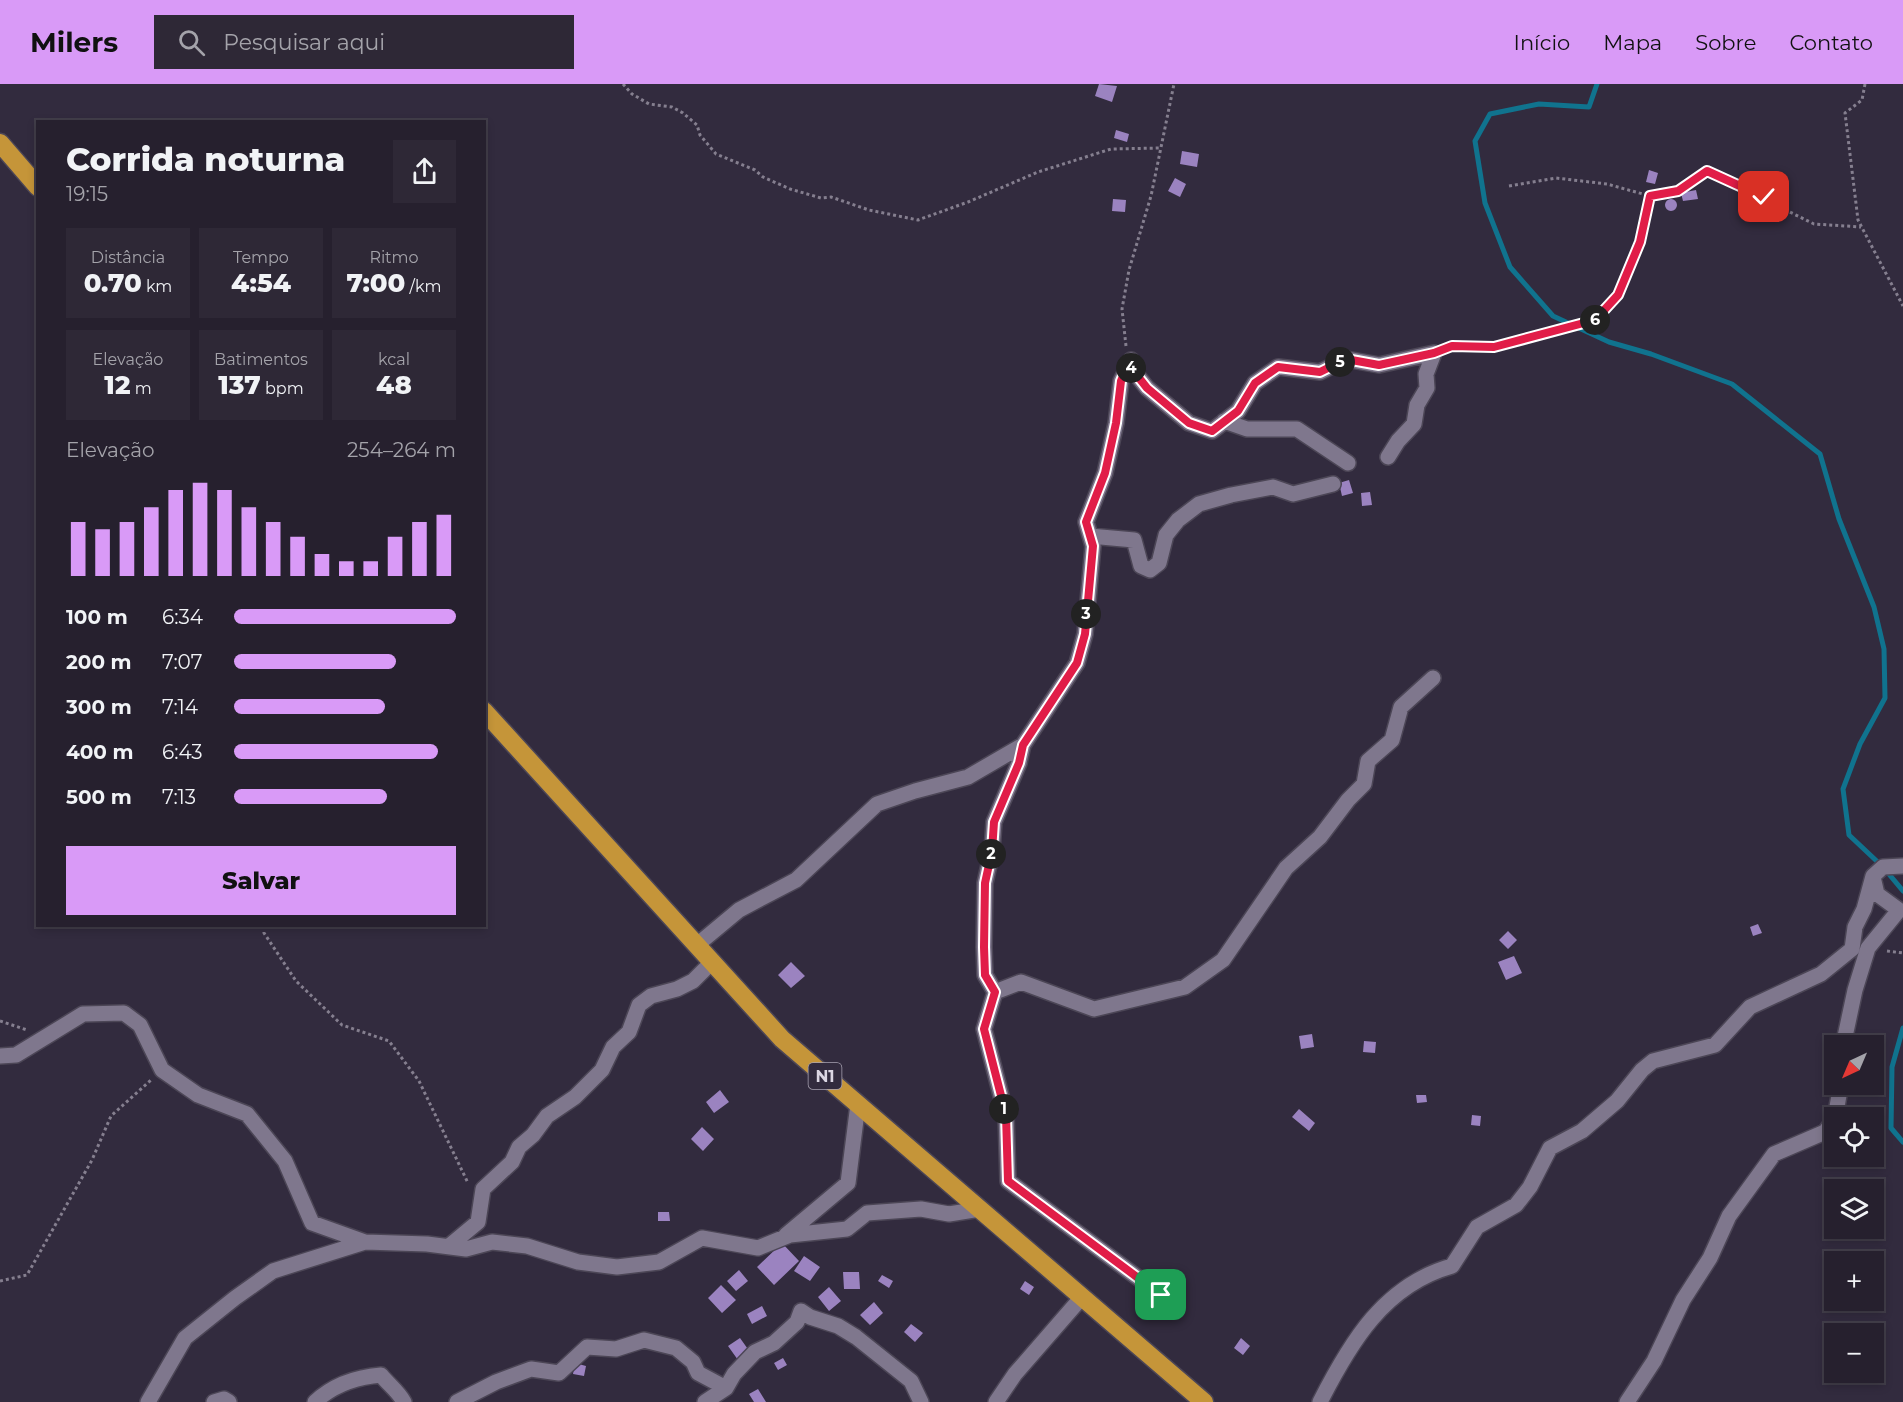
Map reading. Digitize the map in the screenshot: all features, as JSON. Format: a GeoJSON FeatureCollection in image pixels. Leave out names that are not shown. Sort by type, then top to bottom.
{"type":"FeatureCollection","features":[{"type":"Feature","properties":{"kind":"highway"},"geometry":{"type":"LineString","coordinates":[[0,143],[36,185]]}},
{"type":"Feature","properties":{"kind":"highway","name":"N1"},"geometry":{"type":"LineString","coordinates":[[486,713],[782,1039],[1204,1402]]}},
{"type":"Feature","properties":{"kind":"street"},"geometry":{"type":"LineString","coordinates":[[1130,362],[1147,388],[1189,423],[1212,431],[1238,411],[1255,383],[1278,367],[1320,372],[1346,359],[1379,365],[1434,353]]}},
{"type":"Feature","properties":{"kind":"street"},"geometry":{"type":"LineString","coordinates":[[1388,458],[1398,441],[1414,424],[1417,405],[1427,388],[1426,374],[1434,353]]}},
{"type":"Feature","properties":{"kind":"street"},"geometry":{"type":"LineString","coordinates":[[1130,362],[1121,381],[1116,423],[1105,473],[1086,522],[1093,546],[1085,634],[1077,663],[1023,745],[1019,763],[994,822],[992,851],[985,883],[985,975],[995,992],[984,1029],[1006,1115],[1008,1181],[1161,1295]]}},
{"type":"Feature","properties":{"kind":"street"},"geometry":{"type":"LineString","coordinates":[[1224,421],[1247,429],[1297,429],[1348,463]]}},
{"type":"Feature","properties":{"kind":"street"},"geometry":{"type":"LineString","coordinates":[[1090,536],[1134,540],[1141,566],[1150,570],[1159,563],[1166,535],[1178,520],[1199,504],[1273,487],[1293,494],[1333,483]]}},
{"type":"Feature","properties":{"kind":"street"},"geometry":{"type":"LineString","coordinates":[[995,992],[1021,982],[1094,1009],[1185,987],[1223,960],[1286,868],[1320,837],[1348,800],[1364,784],[1368,761],[1392,740],[1401,707],[1434,678]]}},
{"type":"Feature","properties":{"kind":"street"},"geometry":{"type":"LineString","coordinates":[[697,945],[739,910],[796,880],[877,804],[968,777],[1023,745]]}},
{"type":"Feature","properties":{"kind":"street"},"geometry":{"type":"LineString","coordinates":[[1320,1402],[1354,1339],[1361,1331],[1396,1293],[1432,1272],[1452,1266],[1477,1227],[1516,1205],[1530,1187],[1550,1148],[1582,1131],[1617,1101],[1642,1070],[1653,1061],[1715,1045],[1750,1007],[1821,974],[1851,949],[1855,927],[1864,909],[1873,876],[1883,867],[1903,866]]}},
{"type":"Feature","properties":{"kind":"street"},"geometry":{"type":"LineString","coordinates":[[1845,1035],[1855,990],[1868,948],[1899,910],[1877,894],[1873,876]]}},
{"type":"Feature","properties":{"kind":"street"},"geometry":{"type":"LineString","coordinates":[[448,1247],[478,1222],[483,1189],[512,1162],[519,1147],[533,1135],[547,1116],[575,1097],[602,1070],[613,1047],[629,1032],[639,1005],[651,996],[677,989],[693,981],[712,962]]}},
{"type":"Feature","properties":{"kind":"street"},"geometry":{"type":"LineString","coordinates":[[0,1056],[16,1055],[83,1014],[124,1013],[141,1025],[162,1070],[198,1095],[247,1113],[285,1161],[312,1222],[365,1242],[466,1249],[492,1242],[527,1246],[578,1262],[617,1267],[659,1262],[702,1238],[758,1248],[784,1237],[847,1229],[867,1213],[921,1209],[949,1214],[980,1209]]}},
{"type":"Feature","properties":{"kind":"street"},"geometry":{"type":"LineString","coordinates":[[784,1237],[848,1183],[858,1104]]}},
{"type":"Feature","properties":{"kind":"street"},"geometry":{"type":"LineString","coordinates":[[1627,1402],[1654,1361],[1683,1300],[1710,1258],[1735,1207],[1774,1154],[1824,1131]]}},
{"type":"Feature","properties":{"kind":"street"},"geometry":{"type":"LineString","coordinates":[[148,1402],[185,1338],[235,1298],[273,1271],[365,1242]]}},
{"type":"Feature","properties":{"kind":"street"},"geometry":{"type":"LineString","coordinates":[[996,1402],[1015,1374],[1082,1297]]}},
{"type":"Feature","properties":{"kind":"street"},"geometry":{"type":"LineString","coordinates":[[705,1402],[726,1388],[734,1374],[755,1352],[774,1343],[797,1322],[801,1311],[810,1317],[838,1326],[856,1337],[911,1381],[921,1402]]}},
{"type":"Feature","properties":{"kind":"street"},"geometry":{"type":"LineString","coordinates":[[457,1402],[496,1382],[531,1369],[559,1373],[587,1347],[616,1349],[644,1340],[676,1348],[693,1362],[698,1372],[726,1388]]}},
{"type":"Feature","properties":{"kind":"street"},"geometry":{"type":"LineString","coordinates":[[315,1402],[324,1393],[345,1383],[360,1377],[381,1375],[391,1388],[399,1392],[404,1402]]}},
{"type":"Feature","properties":{"kind":"street"},"geometry":{"type":"LineString","coordinates":[[214,1402],[224,1399],[229,1402]]}},
{"type":"Feature","properties":{"kind":"path"},"geometry":{"type":"LineString","coordinates":[[623,84],[632,94],[649,104],[672,107],[682,113],[697,125],[700,135],[716,154],[755,170],[763,177],[821,198],[831,197],[869,210],[918,220],[968,202],[1038,172],[1111,149],[1161,148]]}},
{"type":"Feature","properties":{"kind":"path"},"geometry":{"type":"LineString","coordinates":[[1130,362],[1122,309],[1129,270],[1151,196],[1174,84]]}},
{"type":"Feature","properties":{"kind":"path"},"geometry":{"type":"LineString","coordinates":[[1865,84],[1862,100],[1845,113],[1858,220],[1903,306]]}},
{"type":"Feature","properties":{"kind":"path"},"geometry":{"type":"LineString","coordinates":[[1509,186],[1556,178],[1607,184],[1650,196],[1678,191],[1707,171],[1814,224],[1861,227]]}},
{"type":"Feature","properties":{"kind":"path"},"geometry":{"type":"LineString","coordinates":[[1434,353],[1452,346],[1494,347],[1595,320],[1618,295],[1640,242],[1650,196]]}},
{"type":"Feature","properties":{"kind":"path"},"geometry":{"type":"LineString","coordinates":[[264,927],[264,933],[296,981],[342,1025],[389,1041],[419,1081],[480,1206]]}},
{"type":"Feature","properties":{"kind":"path"},"geometry":{"type":"LineString","coordinates":[[0,1021],[46,1035]]}},
{"type":"Feature","properties":{"kind":"path"},"geometry":{"type":"LineString","coordinates":[[0,1281],[27,1275],[87,1170],[111,1116],[162,1070]]}},
{"type":"Feature","properties":{"kind":"building"},"geometry":{"type":"Polygon","coordinates":[[[1099,84],[1117,86],[1112,102],[1095,96],[1099,84]]]}},
{"type":"Feature","properties":{"kind":"building"},"geometry":{"type":"Polygon","coordinates":[[[1116,130],[1129,134],[1127,142],[1114,138],[1116,130]]]}},
{"type":"Feature","properties":{"kind":"building"},"geometry":{"type":"Polygon","coordinates":[[[1182,151],[1199,154],[1197,167],[1180,164],[1182,151]]]}},
{"type":"Feature","properties":{"kind":"building"},"geometry":{"type":"Polygon","coordinates":[[[1649,170],[1658,173],[1655,184],[1646,182],[1649,170]]]}},
{"type":"Feature","properties":{"kind":"building"},"geometry":{"type":"Polygon","coordinates":[[[1175,178],[1186,184],[1180,197],[1168,191],[1175,178]]]}},
{"type":"Feature","properties":{"kind":"building"},"geometry":{"type":"Polygon","coordinates":[[[1696,190],[1698,199],[1683,201],[1681,193],[1696,190]]]}},
{"type":"Feature","properties":{"kind":"building"},"geometry":{"type":"Polygon","coordinates":[[[1113,199],[1126,200],[1125,212],[1112,211],[1113,199]]]}},
{"type":"Feature","properties":{"kind":"building"},"geometry":{"type":"Polygon","coordinates":[[[1671,199],[1677,205],[1671,211],[1665,205],[1671,199]]]}},
{"type":"Feature","properties":{"kind":"building"},"geometry":{"type":"Polygon","coordinates":[[[1349,480],[1353,493],[1342,496],[1339,483],[1349,480]]]}},
{"type":"Feature","properties":{"kind":"building"},"geometry":{"type":"Polygon","coordinates":[[[1370,492],[1372,505],[1362,506],[1361,493],[1370,492]]]}},
{"type":"Feature","properties":{"kind":"building"},"geometry":{"type":"Polygon","coordinates":[[[1758,924],[1762,933],[1753,936],[1750,927],[1758,924]]]}},
{"type":"Feature","properties":{"kind":"building"},"geometry":{"type":"Polygon","coordinates":[[[1508,931],[1517,940],[1508,949],[1499,940],[1508,931]]]}},
{"type":"Feature","properties":{"kind":"building"},"geometry":{"type":"Polygon","coordinates":[[[1514,956],[1522,973],[1506,980],[1498,962],[1514,956]]]}},
{"type":"Feature","properties":{"kind":"building"},"geometry":{"type":"Polygon","coordinates":[[[791,962],[805,976],[791,988],[778,975],[791,962]]]}},
{"type":"Feature","properties":{"kind":"building"},"geometry":{"type":"Polygon","coordinates":[[[1312,1034],[1314,1047],[1301,1049],[1299,1036],[1312,1034]]]}},
{"type":"Feature","properties":{"kind":"building"},"geometry":{"type":"Polygon","coordinates":[[[1364,1041],[1376,1042],[1375,1053],[1363,1052],[1364,1041]]]}},
{"type":"Feature","properties":{"kind":"building"},"geometry":{"type":"Polygon","coordinates":[[[720,1090],[729,1102],[714,1113],[706,1102],[720,1090]]]}},
{"type":"Feature","properties":{"kind":"building"},"geometry":{"type":"Polygon","coordinates":[[[1416,1095],[1426,1095],[1427,1102],[1417,1103],[1416,1095]]]}},
{"type":"Feature","properties":{"kind":"building"},"geometry":{"type":"Polygon","coordinates":[[[1299,1109],[1315,1123],[1309,1131],[1292,1117],[1299,1109]]]}},
{"type":"Feature","properties":{"kind":"building"},"geometry":{"type":"Polygon","coordinates":[[[1472,1115],[1481,1116],[1480,1126],[1471,1125],[1472,1115]]]}},
{"type":"Feature","properties":{"kind":"building"},"geometry":{"type":"Polygon","coordinates":[[[702,1127],[714,1139],[703,1151],[691,1139],[702,1127]]]}},
{"type":"Feature","properties":{"kind":"building"},"geometry":{"type":"Polygon","coordinates":[[[658,1212],[669,1212],[670,1221],[658,1221],[658,1212]]]}},
{"type":"Feature","properties":{"kind":"building"},"geometry":{"type":"Polygon","coordinates":[[[782,1243],[799,1261],[774,1285],[757,1267],[782,1243]]]}},
{"type":"Feature","properties":{"kind":"building"},"geometry":{"type":"Polygon","coordinates":[[[804,1256],[820,1267],[810,1281],[794,1271],[804,1256]]]}},
{"type":"Feature","properties":{"kind":"building"},"geometry":{"type":"Polygon","coordinates":[[[739,1270],[748,1281],[736,1291],[727,1281],[739,1270]]]}},
{"type":"Feature","properties":{"kind":"building"},"geometry":{"type":"Polygon","coordinates":[[[843,1272],[859,1272],[860,1289],[844,1289],[843,1272]]]}},
{"type":"Feature","properties":{"kind":"building"},"geometry":{"type":"Polygon","coordinates":[[[882,1275],[893,1281],[889,1288],[878,1281],[882,1275]]]}},
{"type":"Feature","properties":{"kind":"building"},"geometry":{"type":"Polygon","coordinates":[[[1025,1281],[1034,1287],[1029,1295],[1020,1289],[1025,1281]]]}},
{"type":"Feature","properties":{"kind":"building"},"geometry":{"type":"Polygon","coordinates":[[[721,1285],[736,1300],[722,1313],[708,1298],[721,1285]]]}},
{"type":"Feature","properties":{"kind":"building"},"geometry":{"type":"Polygon","coordinates":[[[829,1287],[841,1301],[829,1311],[818,1297],[829,1287]]]}},
{"type":"Feature","properties":{"kind":"building"},"geometry":{"type":"Polygon","coordinates":[[[874,1302],[883,1313],[870,1325],[860,1315],[874,1302]]]}},
{"type":"Feature","properties":{"kind":"building"},"geometry":{"type":"Polygon","coordinates":[[[762,1306],[767,1316],[752,1324],[747,1314],[762,1306]]]}},
{"type":"Feature","properties":{"kind":"building"},"geometry":{"type":"Polygon","coordinates":[[[911,1324],[923,1333],[915,1342],[904,1332],[911,1324]]]}},
{"type":"Feature","properties":{"kind":"building"},"geometry":{"type":"Polygon","coordinates":[[[740,1338],[750,1352],[738,1360],[728,1346],[740,1338]]]}},
{"type":"Feature","properties":{"kind":"building"},"geometry":{"type":"Polygon","coordinates":[[[1241,1338],[1250,1346],[1243,1355],[1234,1348],[1241,1338]]]}},
{"type":"Feature","properties":{"kind":"building"},"geometry":{"type":"Polygon","coordinates":[[[783,1358],[787,1365],[778,1370],[774,1363],[783,1358]]]}},
{"type":"Feature","properties":{"kind":"building"},"geometry":{"type":"Polygon","coordinates":[[[575,1363],[586,1366],[584,1376],[573,1374],[575,1363]]]}},
{"type":"Feature","properties":{"kind":"building"},"geometry":{"type":"Polygon","coordinates":[[[758,1389],[766,1402],[754,1402],[749,1394],[758,1389]]]}},
{"type":"Feature","properties":{"kind":"waterway"},"geometry":{"type":"LineString","coordinates":[[1597,84],[1589,107],[1539,104],[1490,114],[1475,141],[1485,203],[1510,267],[1553,316],[1609,342],[1651,354],[1732,384],[1820,454],[1839,519],[1874,607],[1884,649],[1885,698],[1860,744],[1843,789],[1849,835],[1883,867],[1903,891]]}},
{"type":"Feature","properties":{"kind":"waterway"},"geometry":{"type":"LineString","coordinates":[[1903,1028],[1892,1067],[1891,1128],[1903,1142]]}},
{"type":"Feature","properties":{"kind":"route"},"geometry":{"type":"LineString","coordinates":[[1161,1295],[1008,1181],[1006,1115],[984,1029],[995,992],[985,975],[984,947],[985,883],[992,851],[994,822],[1019,763],[1023,745],[1077,663],[1085,634],[1093,546],[1086,522],[1105,473],[1116,423],[1121,381],[1128,364],[1147,388],[1189,423],[1212,431],[1238,411],[1255,383],[1278,367],[1320,372],[1346,359],[1379,365],[1434,353],[1452,346],[1494,347],[1542,336],[1572,324],[1595,320],[1618,295],[1640,242],[1650,196],[1678,191],[1707,171],[1764,197]]}}]}
